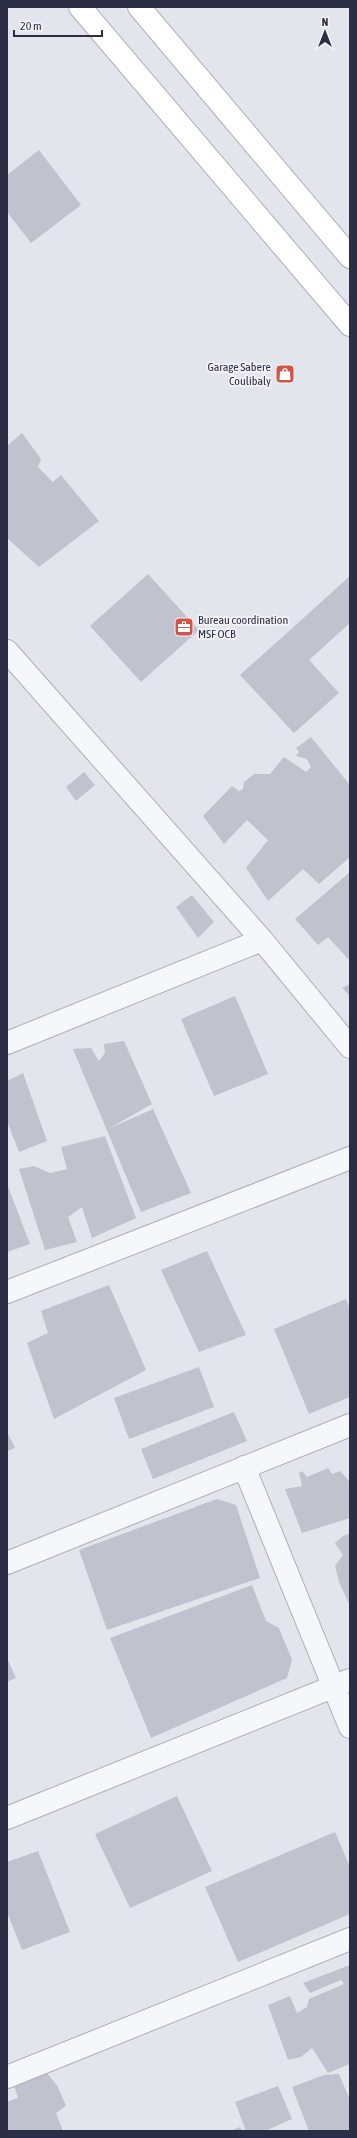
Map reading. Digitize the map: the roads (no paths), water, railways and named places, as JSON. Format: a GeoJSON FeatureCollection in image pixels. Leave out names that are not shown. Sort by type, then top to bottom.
{"type":"FeatureCollection","features":[{"type":"Feature","properties":{"kind":"street"},"geometry":{"type":"LineString","coordinates":[[80,7],[350,325]]}},
{"type":"Feature","properties":{"kind":"street"},"geometry":{"type":"LineString","coordinates":[[139,7],[350,257]]}},
{"type":"Feature","properties":{"kind":"street"},"geometry":{"type":"LineString","coordinates":[[7,651],[262,940],[350,1046]]}},
{"type":"Feature","properties":{"kind":"street"},"geometry":{"type":"LineString","coordinates":[[7,1043],[262,940]]}},
{"type":"Feature","properties":{"kind":"street"},"geometry":{"type":"LineString","coordinates":[[7,1292],[350,1158]]}},
{"type":"Feature","properties":{"kind":"street"},"geometry":{"type":"LineString","coordinates":[[7,1563],[350,1425]]}},
{"type":"Feature","properties":{"kind":"street"},"geometry":{"type":"LineString","coordinates":[[244,1467],[342,1683],[350,1727]]}},
{"type":"Feature","properties":{"kind":"street"},"geometry":{"type":"LineString","coordinates":[[7,1818],[342,1683]]}},
{"type":"Feature","properties":{"kind":"street"},"geometry":{"type":"LineString","coordinates":[[7,2077],[350,1939]]}},
{"type":"Feature","properties":{"kind":"place","name":"Garage Sabere Coulibaly"},"geometry":{"type":"Point","coordinates":[285,374]}},
{"type":"Feature","properties":{"kind":"place","name":"Bureau coordination MSF OCB"},"geometry":{"type":"Point","coordinates":[184,627]}}]}
